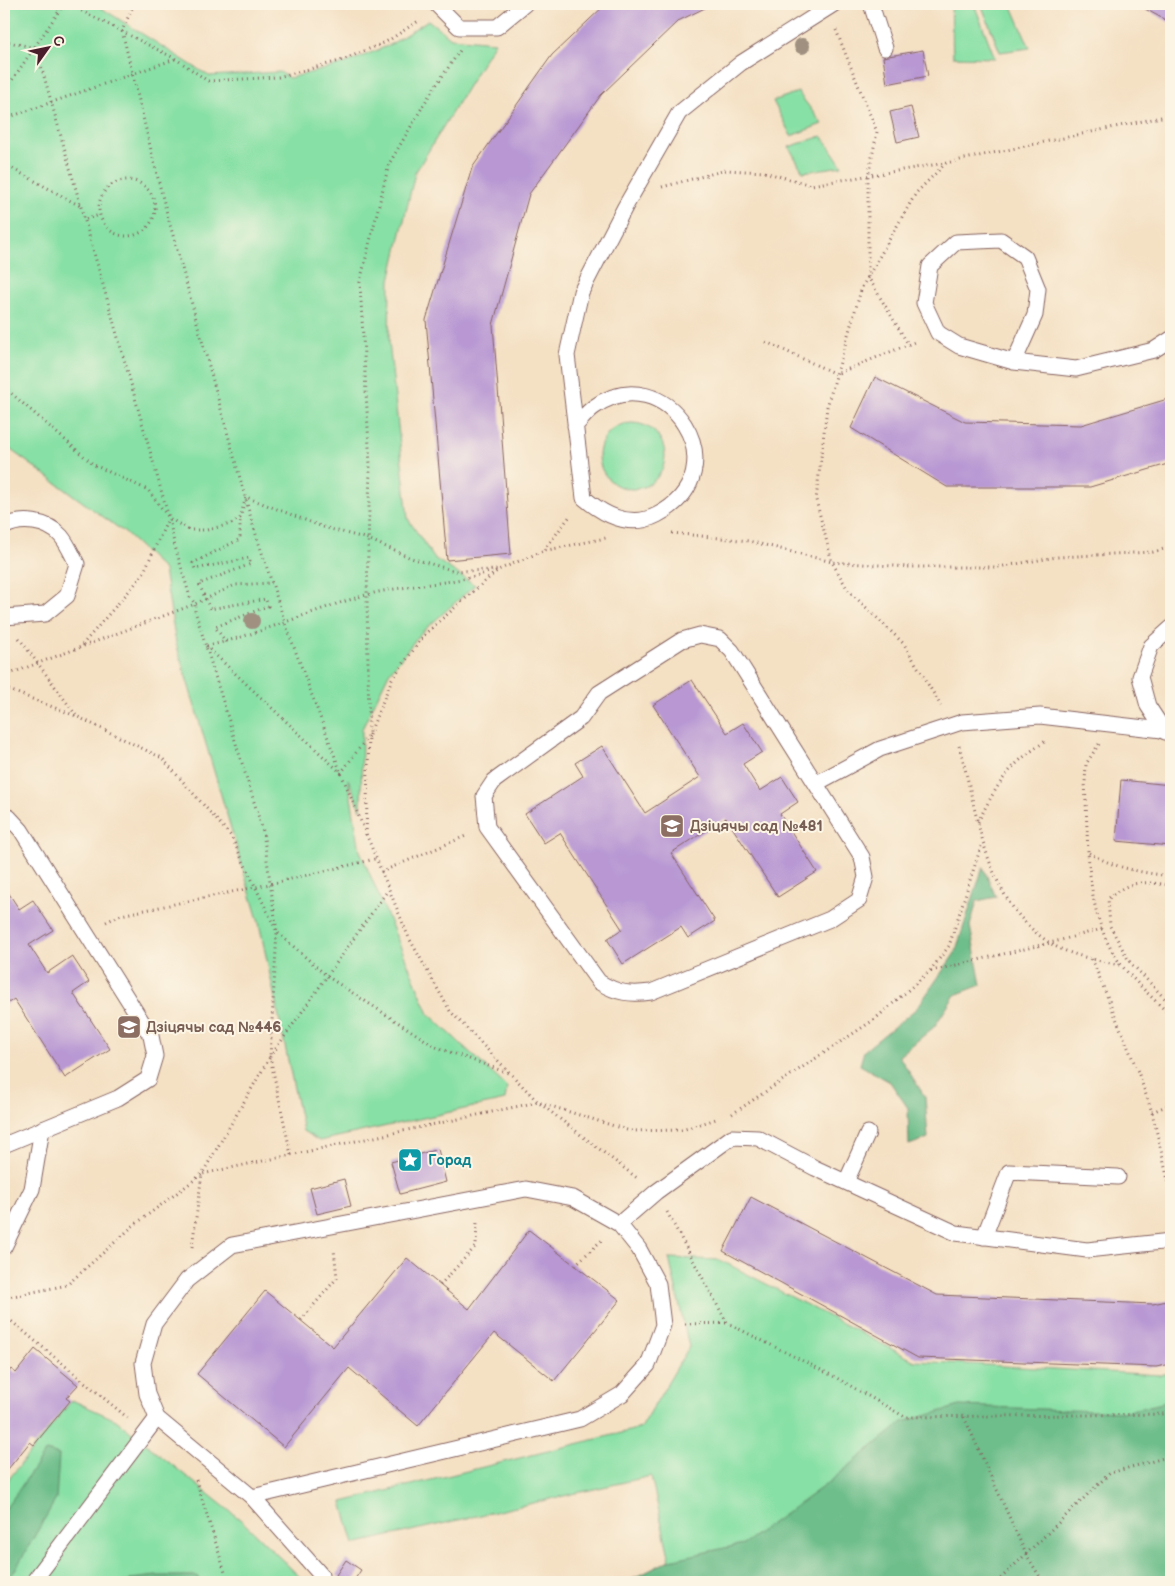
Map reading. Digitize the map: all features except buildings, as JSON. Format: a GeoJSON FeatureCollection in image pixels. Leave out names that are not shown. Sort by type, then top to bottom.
{"type":"FeatureCollection","features":[{"type":"Feature","properties":{"kind":"lane"},"geometry":{"type":"LineString","coordinates":[[437,5],[459,27],[497,27],[525,4]]}},
{"type":"Feature","properties":{"kind":"lane"},"geometry":{"type":"LineString","coordinates":[[871,4],[886,48]]}},
{"type":"Feature","properties":{"kind":"lane"},"geometry":{"type":"LineString","coordinates":[[576,426],[594,407],[616,396],[640,395],[664,403],[682,419],[694,440],[695,465],[688,488],[672,507],[650,518],[626,521],[603,514],[584,498],[567,355],[581,292],[625,207],[679,113],[741,63],[831,6]]}},
{"type":"Feature","properties":{"kind":"lane"},"geometry":{"type":"LineString","coordinates":[[1014,362],[1035,315],[1038,289],[1025,257],[1001,240],[956,242],[930,266],[924,304],[938,333],[959,346],[1014,362],[1076,368],[1154,350],[1171,339]]}},
{"type":"Feature","properties":{"kind":"lane"},"geometry":{"type":"LineString","coordinates":[[4,527],[35,521],[61,535],[77,564],[67,596],[45,614],[4,617]]}},
{"type":"Feature","properties":{"kind":"lane"},"geometry":{"type":"LineString","coordinates":[[1168,731],[1148,706],[1140,677],[1151,646],[1171,628]]}},
{"type":"Feature","properties":{"kind":"lane"},"geometry":{"type":"LineString","coordinates":[[700,635],[720,639],[732,651],[817,783],[862,857],[866,877],[859,900],[830,919],[651,992],[631,995],[614,991],[598,982],[487,827],[484,796],[494,780],[581,718],[599,693],[682,640],[700,635]]}},
{"type":"Feature","properties":{"kind":"lane"},"geometry":{"type":"LineString","coordinates":[[817,783],[880,749],[962,722],[1040,716],[1168,731]]}},
{"type":"Feature","properties":{"kind":"lane"},"geometry":{"type":"LineString","coordinates":[[4,816],[9,818],[21,830],[86,932],[151,1036],[155,1056],[148,1079],[118,1098],[4,1145]]}},
{"type":"Feature","properties":{"kind":"lane"},"geometry":{"type":"LineString","coordinates":[[4,1247],[32,1190],[42,1129]]}},
{"type":"Feature","properties":{"kind":"lane"},"geometry":{"type":"LineString","coordinates":[[846,1182],[868,1133]]}},
{"type":"Feature","properties":{"kind":"lane"},"geometry":{"type":"LineString","coordinates":[[619,1224],[656,1192],[732,1137],[758,1138],[956,1234],[1087,1250],[1171,1241]]}},
{"type":"Feature","properties":{"kind":"lane"},"geometry":{"type":"LineString","coordinates":[[984,1237],[1009,1172],[1118,1177]]}},
{"type":"Feature","properties":{"kind":"lane"},"geometry":{"type":"LineString","coordinates":[[252,1497],[580,1419],[622,1394],[648,1366],[662,1325],[658,1284],[639,1249],[619,1224],[573,1198],[526,1189],[232,1244],[187,1280],[154,1324],[143,1363],[147,1394],[157,1418],[252,1497],[321,1575]]}},
{"type":"Feature","properties":{"kind":"lane"},"geometry":{"type":"LineString","coordinates":[[33,1582],[157,1418]]}},
{"type":"Feature","properties":{"kind":"path"},"geometry":{"type":"LineString","coordinates":[[49,4],[60,10]]}},
{"type":"Feature","properties":{"kind":"path"},"geometry":{"type":"LineString","coordinates":[[4,92],[36,48],[64,4]]}},
{"type":"Feature","properties":{"kind":"path"},"geometry":{"type":"LineString","coordinates":[[68,4],[176,59],[208,81],[278,77],[340,61],[386,42],[437,5]]}},
{"type":"Feature","properties":{"kind":"path"},"geometry":{"type":"LineString","coordinates":[[134,4],[122,31],[163,199],[246,497],[285,623],[341,774],[409,938],[450,1011],[510,1074],[538,1102],[656,1192],[727,1323]]}},
{"type":"Feature","properties":{"kind":"path"},"geometry":{"type":"LineString","coordinates":[[831,6],[877,132],[868,177],[868,276],[908,344]]}},
{"type":"Feature","properties":{"kind":"path"},"geometry":{"type":"LineString","coordinates":[[341,774],[369,734],[367,595],[370,465],[360,282],[389,164],[430,94],[476,27]]}},
{"type":"Feature","properties":{"kind":"path"},"geometry":{"type":"LineString","coordinates":[[4,41],[36,48]]}},
{"type":"Feature","properties":{"kind":"path"},"geometry":{"type":"LineString","coordinates":[[36,48],[86,219],[169,518],[176,552],[190,597],[195,604],[195,611],[263,830],[277,932],[270,1058],[291,1155]]}},
{"type":"Feature","properties":{"kind":"path"},"geometry":{"type":"LineString","coordinates":[[4,119],[176,59]]}},
{"type":"Feature","properties":{"kind":"path"},"geometry":{"type":"LineString","coordinates":[[659,188],[726,170],[764,172],[811,185],[868,177],[946,163],[1171,115]]}},
{"type":"Feature","properties":{"kind":"path"},"geometry":{"type":"LineString","coordinates":[[946,163],[916,193],[862,286],[826,406],[816,500],[832,562],[908,567],[998,566],[1057,557],[1153,552],[1171,547]]}},
{"type":"Feature","properties":{"kind":"path"},"geometry":{"type":"LineString","coordinates":[[4,164],[82,208]]}},
{"type":"Feature","properties":{"kind":"path"},"geometry":{"type":"LineString","coordinates":[[118,181],[133,181],[144,187],[154,200],[155,211],[150,224],[141,232],[128,236],[116,234],[105,226],[100,216],[100,201],[106,189],[118,181]]}},
{"type":"Feature","properties":{"kind":"path"},"geometry":{"type":"LineString","coordinates":[[154,200],[163,199]]}},
{"type":"Feature","properties":{"kind":"path"},"geometry":{"type":"LineString","coordinates":[[86,219],[100,216]]}},
{"type":"Feature","properties":{"kind":"path"},"geometry":{"type":"LineString","coordinates":[[766,342],[836,374],[938,333]]}},
{"type":"Feature","properties":{"kind":"path"},"geometry":{"type":"LineString","coordinates":[[4,387],[94,465],[148,490],[169,518],[189,530],[207,530],[232,524],[240,518]]}},
{"type":"Feature","properties":{"kind":"path"},"geometry":{"type":"LineString","coordinates":[[206,646],[226,642],[367,595],[468,579],[498,570],[455,571],[411,558],[368,539],[324,527],[246,497]]}},
{"type":"Feature","properties":{"kind":"path"},"geometry":{"type":"LineString","coordinates":[[226,642],[215,627],[268,606],[266,599],[210,609],[204,600],[199,584],[251,564],[249,558],[195,569],[193,563],[240,540],[240,518],[246,497]]}},
{"type":"Feature","properties":{"kind":"path"},"geometry":{"type":"LineString","coordinates":[[544,551],[584,498]]}},
{"type":"Feature","properties":{"kind":"path"},"geometry":{"type":"LineString","coordinates":[[82,645],[142,576],[169,518]]}},
{"type":"Feature","properties":{"kind":"path"},"geometry":{"type":"LineString","coordinates":[[4,676],[195,604],[224,588],[235,585],[272,583]]}},
{"type":"Feature","properties":{"kind":"path"},"geometry":{"type":"LineString","coordinates":[[4,617],[76,716]]}},
{"type":"Feature","properties":{"kind":"path"},"geometry":{"type":"LineString","coordinates":[[206,646],[341,774]]}},
{"type":"Feature","properties":{"kind":"path"},"geometry":{"type":"LineString","coordinates":[[4,688],[76,716],[162,758],[231,836],[277,932],[328,976],[436,1048],[510,1074]]}},
{"type":"Feature","properties":{"kind":"path"},"geometry":{"type":"LineString","coordinates":[[1104,737],[1086,764],[1085,783],[1089,853],[1094,901],[1102,929],[1123,966],[1171,1016]]}},
{"type":"Feature","properties":{"kind":"path"},"geometry":{"type":"LineString","coordinates":[[978,823],[1004,774],[1024,754],[1048,740]]}},
{"type":"Feature","properties":{"kind":"path"},"geometry":{"type":"LineString","coordinates":[[381,872],[487,827]]}},
{"type":"Feature","properties":{"kind":"path"},"geometry":{"type":"LineString","coordinates":[[4,1298],[67,1285],[133,1226],[202,1174],[538,1102],[630,1131],[682,1130],[732,1114],[875,1019],[930,971],[949,946],[982,843],[1001,888],[1020,919],[1050,943],[1091,959],[1123,966]]}},
{"type":"Feature","properties":{"kind":"path"},"geometry":{"type":"LineString","coordinates":[[1089,853],[1106,862],[1139,872],[1171,876]]}},
{"type":"Feature","properties":{"kind":"path"},"geometry":{"type":"LineString","coordinates":[[86,932],[121,915],[270,884],[375,858]]}},
{"type":"Feature","properties":{"kind":"path"},"geometry":{"type":"LineString","coordinates":[[1171,885],[1141,882],[1122,887],[1108,899],[1110,926],[1129,961],[1171,1005]]}},
{"type":"Feature","properties":{"kind":"path"},"geometry":{"type":"LineString","coordinates":[[187,1280],[202,1174],[270,1058],[388,889]]}},
{"type":"Feature","properties":{"kind":"path"},"geometry":{"type":"LineString","coordinates":[[930,971],[1102,929]]}},
{"type":"Feature","properties":{"kind":"path"},"geometry":{"type":"LineString","coordinates":[[1091,959],[1138,1072],[1152,1112],[1171,1193]]}},
{"type":"Feature","properties":{"kind":"path"},"geometry":{"type":"LineString","coordinates":[[1152,1112],[1171,1104]]}},
{"type":"Feature","properties":{"kind":"path"},"geometry":{"type":"LineString","coordinates":[[440,1284],[476,1246],[478,1199]]}},
{"type":"Feature","properties":{"kind":"path"},"geometry":{"type":"LineString","coordinates":[[575,1265],[619,1224]]}},
{"type":"Feature","properties":{"kind":"path"},"geometry":{"type":"LineString","coordinates":[[301,1320],[337,1278],[332,1226]]}},
{"type":"Feature","properties":{"kind":"path"},"geometry":{"type":"LineString","coordinates":[[4,1315],[146,1433]]}},
{"type":"Feature","properties":{"kind":"path"},"geometry":{"type":"LineString","coordinates":[[662,1325],[727,1323],[835,1377],[905,1417],[1171,1414]]}},
{"type":"Feature","properties":{"kind":"path"},"geometry":{"type":"LineString","coordinates":[[964,1417],[1026,1554],[1043,1582]]}},
{"type":"Feature","properties":{"kind":"path"},"geometry":{"type":"LineString","coordinates":[[997,1582],[1110,1472],[1171,1456]]}},
{"type":"Feature","properties":{"kind":"path"},"geometry":{"type":"LineString","coordinates":[[194,1474],[228,1582]]}},
{"type":"Feature","properties":{"kind":"green space"},"geometry":{"type":"Polygon","coordinates":[[[4,4],[95,4],[209,76],[280,72],[289,78],[341,65],[390,45],[428,20],[451,38],[495,42],[415,173],[390,280],[389,342],[408,519],[434,558],[475,585],[421,633],[389,673],[362,729],[361,810],[348,779],[360,851],[429,1014],[507,1087],[505,1100],[319,1141],[303,1131],[259,923],[176,643],[164,570],[124,532],[4,445],[4,4]]]}},
{"type":"Feature","properties":{"kind":"green space"},"geometry":{"type":"Polygon","coordinates":[[[951,4],[974,4],[995,58],[953,57],[951,4]]]}},
{"type":"Feature","properties":{"kind":"green space"},"geometry":{"type":"Polygon","coordinates":[[[981,4],[1011,4],[1030,48],[1000,52],[981,4]]]}},
{"type":"Feature","properties":{"kind":"green space"},"geometry":{"type":"Polygon","coordinates":[[[798,92],[822,124],[791,136],[773,101],[798,92]]]}},
{"type":"Feature","properties":{"kind":"green space"},"geometry":{"type":"Polygon","coordinates":[[[822,136],[842,166],[803,172],[789,147],[822,136]]]}},
{"type":"Feature","properties":{"kind":"green space"},"geometry":{"type":"Polygon","coordinates":[[[638,423],[656,432],[663,443],[665,456],[663,469],[656,480],[645,487],[626,489],[608,480],[601,469],[599,450],[608,432],[619,425],[638,423]]]}},
{"type":"Feature","properties":{"kind":"green space"},"geometry":{"type":"Polygon","coordinates":[[[983,867],[996,897],[977,901],[970,926],[981,985],[955,995],[934,1027],[899,1056],[925,1097],[928,1138],[909,1145],[908,1108],[890,1082],[860,1065],[864,1051],[917,1008],[955,953],[983,867]]]}},
{"type":"Feature","properties":{"kind":"green space"},"geometry":{"type":"Polygon","coordinates":[[[669,1258],[720,1260],[915,1361],[1160,1375],[1171,1372],[1171,1582],[627,1582],[670,1560],[651,1476],[354,1544],[342,1502],[641,1428],[689,1347],[669,1258]]]}},
{"type":"Feature","properties":{"kind":"green space"},"geometry":{"type":"Polygon","coordinates":[[[72,1400],[116,1420],[241,1520],[305,1582],[4,1582],[4,1485],[72,1400]]]}},
{"type":"Feature","properties":{"kind":"green space"},"geometry":{"type":"Polygon","coordinates":[[[1171,1401],[1171,1582],[627,1582],[670,1560],[743,1544],[828,1483],[903,1422],[960,1406],[1123,1412],[1171,1401]]]}},
{"type":"Feature","properties":{"kind":"green space"},"geometry":{"type":"Polygon","coordinates":[[[46,1451],[59,1455],[56,1499],[8,1582],[4,1582],[4,1511],[46,1451]]]}},
{"type":"Feature","properties":{"kind":"green space"},"geometry":{"type":"Polygon","coordinates":[[[157,1576],[197,1576],[200,1582],[129,1582],[131,1579],[157,1576]]]}},
{"type":"Feature","properties":{"kind":"place","name":"Дзіцячы сад №481"},"geometry":{"type":"Point","coordinates":[672,826]}},
{"type":"Feature","properties":{"kind":"place","name":"Дзіцячы сад №446"},"geometry":{"type":"Point","coordinates":[129,1027]}},
{"type":"Feature","properties":{"kind":"place","name":"Горад"},"geometry":{"type":"Point","coordinates":[410,1160]}}]}
